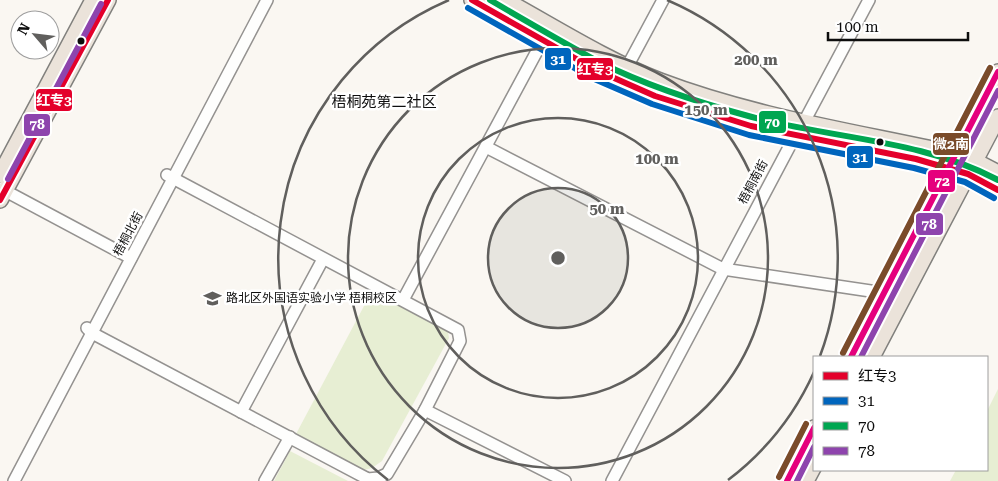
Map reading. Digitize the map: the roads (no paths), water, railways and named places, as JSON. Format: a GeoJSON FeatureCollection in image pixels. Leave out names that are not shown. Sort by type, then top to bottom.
{"type":"FeatureCollection","features":[{"type":"Feature","properties":{"kind":"main road"},"geometry":{"type":"LineString","coordinates":[[0,176],[93,0]]}},
{"type":"Feature","properties":{"kind":"main road"},"geometry":{"type":"LineString","coordinates":[[2,193],[108,0]]}},
{"type":"Feature","properties":{"kind":"main road"},"geometry":{"type":"LineString","coordinates":[[472,0],[596,70],[655,96],[751,126],[795,136],[916,159],[947,168],[971,167],[998,173]]}},
{"type":"Feature","properties":{"kind":"main road"},"geometry":{"type":"LineString","coordinates":[[505,0],[627,67],[714,99],[753,111],[955,154],[998,190]]}},
{"type":"Feature","properties":{"kind":"main road"},"geometry":{"type":"LineString","coordinates":[[852,356],[998,72]]}},
{"type":"Feature","properties":{"kind":"main road"},"geometry":{"type":"LineString","coordinates":[[873,356],[998,117]]}},
{"type":"Feature","properties":{"kind":"main road"},"geometry":{"type":"LineString","coordinates":[[787,481],[813,430]]}},
{"type":"Feature","properties":{"kind":"main road"},"geometry":{"type":"LineString","coordinates":[[806,481],[813,468]]}},
{"type":"Feature","properties":{"kind":"street","name":"梧桐北街"},"geometry":{"type":"LineString","coordinates":[[170,177],[259,0]]}},
{"type":"Feature","properties":{"kind":"street","name":"梧桐北街"},"geometry":{"type":"LineString","coordinates":[[14,481],[128,256],[268,0]]}},
{"type":"Feature","properties":{"kind":"street"},"geometry":{"type":"LineString","coordinates":[[627,67],[663,0]]}},
{"type":"Feature","properties":{"kind":"street"},"geometry":{"type":"LineString","coordinates":[[804,122],[869,0]]}},
{"type":"Feature","properties":{"kind":"street"},"geometry":{"type":"LineString","coordinates":[[403,300],[543,40]]}},
{"type":"Feature","properties":{"kind":"street","name":"梧桐南街"},"geometry":{"type":"LineString","coordinates":[[618,481],[795,136]]}},
{"type":"Feature","properties":{"kind":"street"},"geometry":{"type":"LineString","coordinates":[[486,147],[726,270],[884,293]]}},
{"type":"Feature","properties":{"kind":"street"},"geometry":{"type":"LineString","coordinates":[[90,331],[368,480],[387,474],[425,410],[460,341],[458,330],[170,177]]}},
{"type":"Feature","properties":{"kind":"street"},"geometry":{"type":"LineString","coordinates":[[2,193],[128,256]]}},
{"type":"Feature","properties":{"kind":"street"},"geometry":{"type":"LineString","coordinates":[[241,412],[322,259]]}},
{"type":"Feature","properties":{"kind":"street","name":"梧桐南街"},"geometry":{"type":"LineString","coordinates":[[612,481],[726,270]]}},
{"type":"Feature","properties":{"kind":"street","name":"梧桐北街"},"geometry":{"type":"LineString","coordinates":[[8,481],[90,331]]}},
{"type":"Feature","properties":{"kind":"street"},"geometry":{"type":"LineString","coordinates":[[425,410],[565,481]]}},
{"type":"Feature","properties":{"kind":"street"},"geometry":{"type":"LineString","coordinates":[[265,481],[290,437]]}},
{"type":"Feature","properties":{"kind":"place","name":"路北区外国语实验小学 梧桐校区"},"geometry":{"type":"Point","coordinates":[212,298]}},
{"type":"Feature","properties":{"kind":"district","name":"梧桐苑第二社区"},"geometry":{"type":"Point","coordinates":[384,102]}}]}
